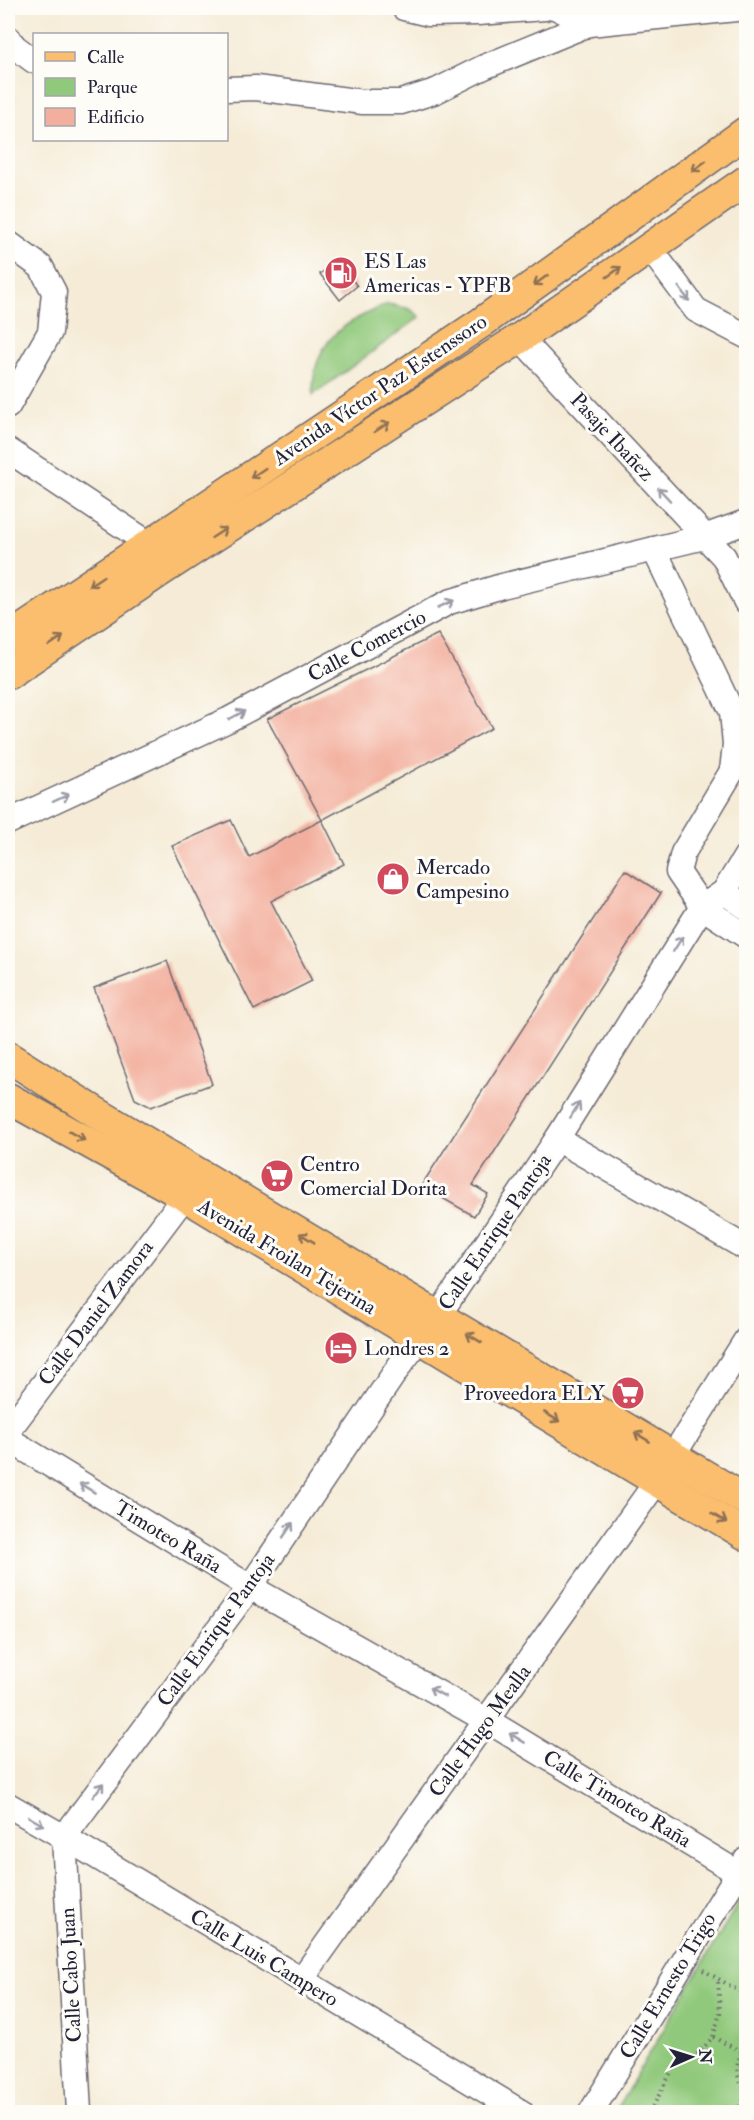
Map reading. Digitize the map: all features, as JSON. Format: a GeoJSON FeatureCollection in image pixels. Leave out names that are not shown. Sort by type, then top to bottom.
{"type":"FeatureCollection","features":[{"type":"Feature","properties":{"kind":"main road","name":"Avenida Víctor Paz Estenssoro"},"geometry":{"type":"LineString","coordinates":[[8,639],[481,323],[747,132]]}},
{"type":"Feature","properties":{"kind":"main road","name":"Avenida Víctor Paz Estenssoro"},"geometry":{"type":"LineString","coordinates":[[8,674],[162,570],[520,338],[747,181]]}},
{"type":"Feature","properties":{"kind":"main road","name":"Avenida Froilan Tejerina"},"geometry":{"type":"LineString","coordinates":[[8,1057],[429,1327],[657,1481],[747,1535]]}},
{"type":"Feature","properties":{"kind":"main road"},"geometry":{"type":"LineString","coordinates":[[8,1075],[60,1107],[97,1113]]}},
{"type":"Feature","properties":{"kind":"main road","name":"Avenida Froilan Tejerina"},"geometry":{"type":"LineString","coordinates":[[8,1098],[184,1196],[674,1456],[747,1500]]}},
{"type":"Feature","properties":{"kind":"street"},"geometry":{"type":"LineString","coordinates":[[404,8],[439,14],[545,8]]}},
{"type":"Feature","properties":{"kind":"street"},"geometry":{"type":"LineString","coordinates":[[557,8],[589,24]]}},
{"type":"Feature","properties":{"kind":"street"},"geometry":{"type":"LineString","coordinates":[[228,89],[256,88],[363,102],[401,102],[436,91],[484,67],[589,24],[747,8]]}},
{"type":"Feature","properties":{"kind":"street"},"geometry":{"type":"LineString","coordinates":[[8,38],[15,47],[33,60]]}},
{"type":"Feature","properties":{"kind":"street"},"geometry":{"type":"LineString","coordinates":[[8,243],[41,267],[54,292],[50,332],[8,406]]}},
{"type":"Feature","properties":{"kind":"street"},"geometry":{"type":"LineString","coordinates":[[649,247],[696,310],[747,336]]}},
{"type":"Feature","properties":{"kind":"street","name":"Pasaje Ibañez"},"geometry":{"type":"LineString","coordinates":[[520,338],[704,537]]}},
{"type":"Feature","properties":{"kind":"street"},"geometry":{"type":"LineString","coordinates":[[8,450],[151,545]]}},
{"type":"Feature","properties":{"kind":"street","name":"Calle Comercio"},"geometry":{"type":"LineString","coordinates":[[8,822],[228,720],[449,602],[502,586],[704,537],[747,522]]}},
{"type":"Feature","properties":{"kind":"street"},"geometry":{"type":"LineString","coordinates":[[704,537],[724,557],[747,602]]}},
{"type":"Feature","properties":{"kind":"street"},"geometry":{"type":"LineString","coordinates":[[654,549],[732,712],[735,744],[732,771],[683,853],[678,872],[702,907],[747,936]]}},
{"type":"Feature","properties":{"kind":"street","name":"Calle Enrique Pantoja"},"geometry":{"type":"LineString","coordinates":[[64,1837],[250,1587],[557,1138],[702,907],[724,892],[747,856]]}},
{"type":"Feature","properties":{"kind":"street"},"geometry":{"type":"LineString","coordinates":[[724,892],[747,907]]}},
{"type":"Feature","properties":{"kind":"street"},"geometry":{"type":"LineString","coordinates":[[557,1138],[747,1248]]}},
{"type":"Feature","properties":{"kind":"street","name":"Calle Daniel Zamora"},"geometry":{"type":"LineString","coordinates":[[8,1431],[184,1196]]}},
{"type":"Feature","properties":{"kind":"street","name":"Calle Hugo Mealla"},"geometry":{"type":"LineString","coordinates":[[301,1980],[488,1721],[657,1481],[747,1340]]}},
{"type":"Feature","properties":{"kind":"street","name":"Timoteo Raña"},"geometry":{"type":"LineString","coordinates":[[8,1439],[250,1587],[488,1721]]}},
{"type":"Feature","properties":{"kind":"street","name":"Calle Timoteo Raña"},"geometry":{"type":"LineString","coordinates":[[488,1721],[744,1870]]}},
{"type":"Feature","properties":{"kind":"street","name":"Calle Luis Campero"},"geometry":{"type":"LineString","coordinates":[[8,1805],[520,2112]]}},
{"type":"Feature","properties":{"kind":"street","name":"Calle Cabo Juan"},"geometry":{"type":"LineString","coordinates":[[64,1837],[79,2112]]}},
{"type":"Feature","properties":{"kind":"street","name":"Calle Ernesto Trigo"},"geometry":{"type":"LineString","coordinates":[[591,2112],[744,1870]]}},
{"type":"Feature","properties":{"kind":"path"},"geometry":{"type":"LineString","coordinates":[[700,1968],[747,1995]]}},
{"type":"Feature","properties":{"kind":"path"},"geometry":{"type":"LineString","coordinates":[[650,2112],[675,2065],[696,2056],[713,2037],[720,2013],[718,1979]]}},
{"type":"Feature","properties":{"kind":"path"},"geometry":{"type":"LineString","coordinates":[[713,2037],[742,2052]]}},
{"type":"Feature","properties":{"kind":"path"},"geometry":{"type":"LineString","coordinates":[[737,2112],[747,2093],[738,2078],[738,2060],[747,2048]]}},
{"type":"Feature","properties":{"kind":"green space"},"geometry":{"type":"Polygon","coordinates":[[[388,304],[410,309],[420,317],[313,395],[318,360],[324,347],[333,336],[357,318],[388,304]]]}},
{"type":"Feature","properties":{"kind":"green space"},"geometry":{"type":"Polygon","coordinates":[[[745,1891],[746,2112],[615,2112],[745,1891]]]}},
{"type":"Feature","properties":{"kind":"building"},"geometry":{"type":"Polygon","coordinates":[[[338,261],[357,286],[340,300],[320,274],[338,261]]]}},
{"type":"Feature","properties":{"kind":"building"},"geometry":{"type":"Polygon","coordinates":[[[438,634],[492,728],[322,820],[267,719],[438,634]]]}},
{"type":"Feature","properties":{"kind":"building"},"geometry":{"type":"Polygon","coordinates":[[[231,820],[249,857],[322,820],[344,864],[271,901],[312,981],[254,1010],[172,846],[231,820]]]}},
{"type":"Feature","properties":{"kind":"building"},"geometry":{"type":"Polygon","coordinates":[[[625,870],[661,893],[473,1185],[488,1194],[474,1216],[421,1186],[625,870]]]}},
{"type":"Feature","properties":{"kind":"building"},"geometry":{"type":"Polygon","coordinates":[[[167,961],[212,1084],[151,1107],[135,1099],[94,988],[167,961]]]}},
{"type":"Feature","properties":{"kind":"place","name":"ES Las Americas - YPFB"},"geometry":{"type":"Point","coordinates":[341,273]}},
{"type":"Feature","properties":{"kind":"place","name":"Mercado Campesino"},"geometry":{"type":"Point","coordinates":[393,879]}},
{"type":"Feature","properties":{"kind":"place","name":"Centro Comercial Dorita"},"geometry":{"type":"Point","coordinates":[277,1176]}},
{"type":"Feature","properties":{"kind":"place","name":"Londres 2"},"geometry":{"type":"Point","coordinates":[341,1348]}},
{"type":"Feature","properties":{"kind":"place","name":"Proveedora ELY"},"geometry":{"type":"Point","coordinates":[628,1393]}}]}
